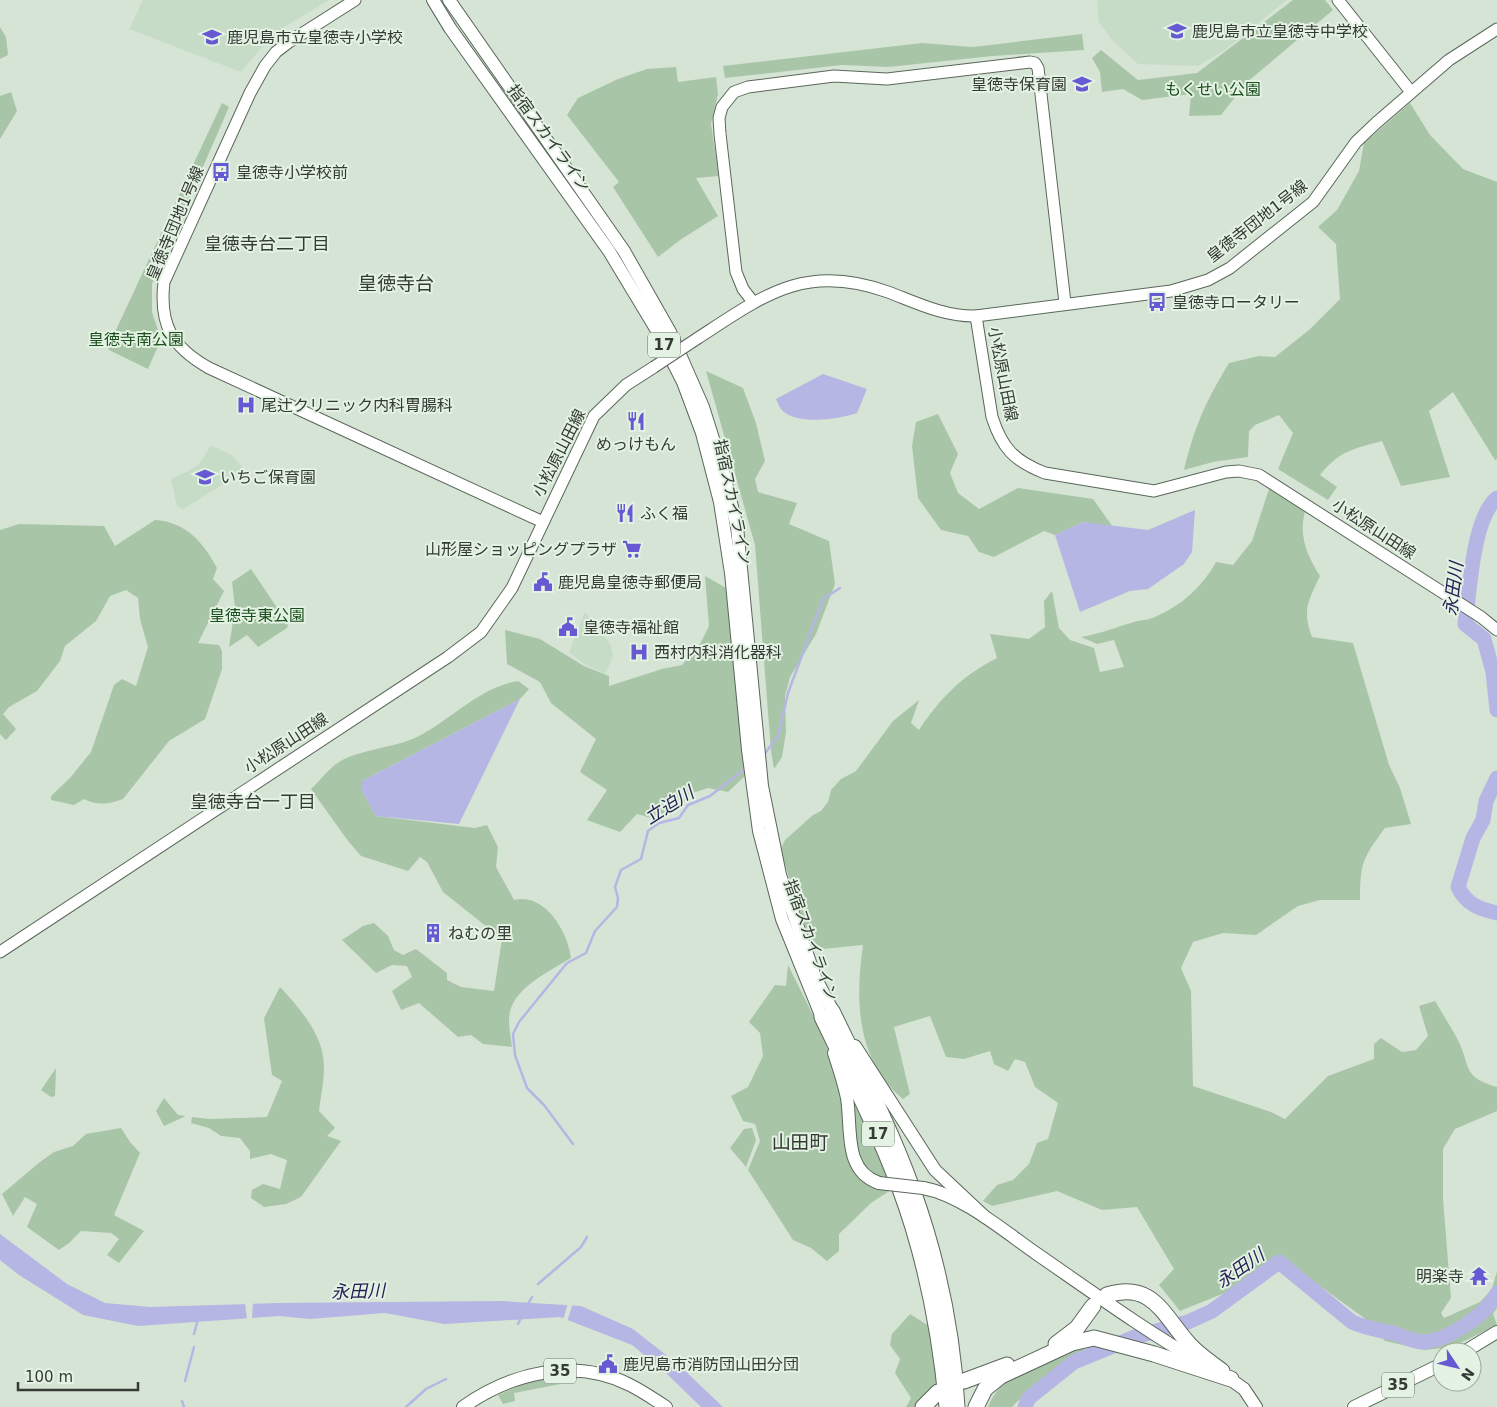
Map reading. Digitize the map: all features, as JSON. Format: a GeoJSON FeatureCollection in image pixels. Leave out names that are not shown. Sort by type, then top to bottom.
{"type":"FeatureCollection","features":[{"type":"Feature","properties":{"kind":"highway","name":"17"},"geometry":{"type":"LineString","coordinates":[[827,1014],[901,1162],[918,1205],[925,1253],[956,1382],[957,1407]]}},
{"type":"Feature","properties":{"kind":"highway"},"geometry":{"type":"LineString","coordinates":[[1107,1295],[1124,1292],[1141,1293],[1162,1308],[1190,1346],[1230,1379]]}},
{"type":"Feature","properties":{"kind":"highway","name":"17"},"geometry":{"type":"LineString","coordinates":[[937,1299],[947,1407]]}},
{"type":"Feature","properties":{"kind":"highway"},"geometry":{"type":"LineString","coordinates":[[964,1381],[1062,1342],[1077,1328],[1093,1306]]}},
{"type":"Feature","properties":{"kind":"highway"},"geometry":{"type":"LineString","coordinates":[[976,1407],[985,1389],[1002,1376],[1072,1344],[1094,1338],[1154,1354],[1230,1379]]}},
{"type":"Feature","properties":{"kind":"highway"},"geometry":{"type":"LineString","coordinates":[[922,1407],[938,1392]]}},
{"type":"Feature","properties":{"kind":"main road","name":"指宿スカイライン"},"geometry":{"type":"LineString","coordinates":[[432,0],[450,28],[610,251],[647,312],[683,382],[702,433],[720,502],[753,746],[762,786],[774,874],[815,976],[827,1014]]}},
{"type":"Feature","properties":{"kind":"main road","name":"指宿スカイライン"},"geometry":{"type":"LineString","coordinates":[[449,0],[624,251],[651,296],[690,375],[722,467],[737,527],[753,746]]}},
{"type":"Feature","properties":{"kind":"main road"},"geometry":{"type":"LineString","coordinates":[[827,1014],[847,1098],[853,1155],[856,1164],[868,1178],[879,1184],[923,1188],[943,1194],[986,1217],[1167,1343],[1230,1379],[1244,1389],[1256,1407]]}},
{"type":"Feature","properties":{"kind":"main road"},"geometry":{"type":"LineString","coordinates":[[827,1014],[935,1170],[986,1217]]}},
{"type":"Feature","properties":{"kind":"main road"},"geometry":{"type":"LineString","coordinates":[[1480,1342],[1497,1332]]}},
{"type":"Feature","properties":{"kind":"main road","name":"35"},"geometry":{"type":"LineString","coordinates":[[1354,1407],[1432,1369]]}},
{"type":"Feature","properties":{"kind":"main road","name":"35"},"geometry":{"type":"LineString","coordinates":[[463,1407],[488,1390],[517,1378],[573,1370],[608,1376],[630,1385],[666,1407]]}},
{"type":"Feature","properties":{"kind":"street","name":"皇徳寺団地1号線"},"geometry":{"type":"LineString","coordinates":[[355,0],[289,42],[265,66],[250,93],[164,282],[162,299],[168,330],[177,345],[191,358],[208,368],[543,522]]}},
{"type":"Feature","properties":{"kind":"street"},"geometry":{"type":"LineString","coordinates":[[1338,0],[1411,92]]}},
{"type":"Feature","properties":{"kind":"street","name":"皇徳寺団地1号線"},"geometry":{"type":"LineString","coordinates":[[976,316],[1065,303],[1171,291],[1208,280],[1230,268],[1313,202],[1356,142],[1411,92],[1454,56],[1497,29]]}},
{"type":"Feature","properties":{"kind":"street"},"geometry":{"type":"LineString","coordinates":[[754,302],[743,289],[736,272],[720,134],[719,118],[722,107],[734,92],[748,87],[834,76],[887,79],[1030,62],[1035,63],[1038,68],[1065,303]]}},
{"type":"Feature","properties":{"kind":"street","name":"小松原山田線"},"geometry":{"type":"LineString","coordinates":[[0,952],[470,641],[491,620],[512,588],[594,416],[626,385],[754,302],[784,288],[813,280],[855,282],[951,315],[976,316],[992,417],[1006,447],[1030,468],[1045,473],[1143,491],[1170,488],[1226,472],[1239,471],[1259,475],[1481,617],[1497,630]]}},
{"type":"Feature","properties":{"kind":"shaded area","name":"鹿児島市立皇徳寺小学校"},"geometry":{"type":"Polygon","coordinates":[[[143,0],[329,0],[286,26],[264,45],[241,72],[129,29],[143,0]]]}},
{"type":"Feature","properties":{"kind":"shaded area","name":"鹿児島市立皇徳寺中学校"},"geometry":{"type":"Polygon","coordinates":[[[1097,0],[1287,0],[1225,50],[1198,66],[1138,64],[1112,40],[1099,22],[1097,0]]]}},
{"type":"Feature","properties":{"kind":"shaded area","name":"いちご保育園"},"geometry":{"type":"Polygon","coordinates":[[[211,445],[233,456],[243,468],[243,472],[183,509],[177,506],[171,479],[189,471],[200,463],[211,445]]]}},
{"type":"Feature","properties":{"kind":"shaded area"},"geometry":{"type":"Polygon","coordinates":[[[585,612],[611,645],[613,657],[605,674],[584,664],[569,652],[585,612]]]}},
{"type":"Feature","properties":{"kind":"green space","name":"もくせい公園"},"geometry":{"type":"Polygon","coordinates":[[[1293,0],[1325,0],[1333,10],[1246,83],[1221,115],[1189,116],[1191,94],[1142,100],[1123,89],[1102,92],[1100,72],[1092,58],[1101,50],[1138,80],[1197,73],[1293,0]]]}},
{"type":"Feature","properties":{"kind":"green space"},"geometry":{"type":"Polygon","coordinates":[[[0,27],[6,37],[8,55],[0,59],[0,27]]]}},
{"type":"Feature","properties":{"kind":"green space"},"geometry":{"type":"Polygon","coordinates":[[[1082,34],[1084,50],[993,56],[888,67],[842,65],[725,78],[723,66],[922,43],[973,47],[1082,34]]]}},
{"type":"Feature","properties":{"kind":"green space"},"geometry":{"type":"Polygon","coordinates":[[[676,67],[678,82],[716,77],[718,94],[711,124],[719,176],[696,178],[718,216],[680,240],[658,257],[613,187],[619,182],[567,115],[578,98],[618,79],[647,69],[676,67]]]}},
{"type":"Feature","properties":{"kind":"green space"},"geometry":{"type":"Polygon","coordinates":[[[11,92],[17,111],[0,139],[0,96],[11,92]]]}},
{"type":"Feature","properties":{"kind":"green space","name":"皇徳寺南公園"},"geometry":{"type":"Polygon","coordinates":[[[222,103],[229,107],[152,284],[152,312],[161,339],[148,369],[109,350],[108,347],[222,103]]]}},
{"type":"Feature","properties":{"kind":"green space"},"geometry":{"type":"Polygon","coordinates":[[[1410,103],[1430,135],[1463,169],[1497,182],[1497,459],[1495,460],[1453,392],[1429,411],[1450,477],[1401,486],[1382,441],[1347,452],[1327,467],[1320,475],[1337,487],[1328,500],[1278,469],[1293,433],[1279,415],[1255,425],[1249,431],[1248,457],[1213,462],[1184,470],[1192,440],[1202,415],[1213,390],[1229,363],[1259,356],[1275,357],[1309,330],[1340,299],[1336,244],[1318,227],[1337,210],[1359,171],[1364,143],[1410,103]]]}},
{"type":"Feature","properties":{"kind":"green space"},"geometry":{"type":"Polygon","coordinates":[[[706,371],[743,388],[756,423],[765,461],[755,479],[758,492],[797,503],[789,524],[829,541],[835,584],[816,634],[790,677],[785,696],[786,732],[782,757],[774,769],[755,545],[706,371]]]}},
{"type":"Feature","properties":{"kind":"green space"},"geometry":{"type":"Polygon","coordinates":[[[938,414],[958,454],[950,473],[958,493],[979,509],[1018,488],[1093,499],[1113,527],[1083,522],[1055,535],[1044,531],[994,557],[979,552],[968,536],[941,530],[918,498],[912,446],[916,422],[938,414]]]}},
{"type":"Feature","properties":{"kind":"green space"},"geometry":{"type":"Polygon","coordinates":[[[1269,489],[1305,512],[1303,529],[1305,546],[1320,576],[1312,593],[1307,612],[1312,637],[1353,643],[1389,765],[1400,788],[1411,824],[1385,828],[1367,854],[1362,868],[1360,900],[1320,900],[1298,906],[1256,935],[1223,933],[1193,942],[1181,968],[1191,991],[1193,1086],[1271,1112],[1285,1119],[1328,1076],[1374,1059],[1374,1044],[1381,1038],[1402,1052],[1416,1050],[1428,1036],[1419,1006],[1435,1001],[1459,1042],[1470,1071],[1478,1080],[1497,1087],[1497,1111],[1455,1129],[1443,1149],[1443,1199],[1451,1298],[1441,1313],[1444,1318],[1480,1302],[1492,1289],[1497,1271],[1497,1308],[1493,1314],[1497,1325],[1462,1342],[1432,1342],[1432,1349],[1425,1350],[1385,1341],[1364,1318],[1281,1258],[1263,1265],[1232,1290],[1180,1311],[1159,1285],[1174,1269],[1137,1207],[1102,1210],[1057,1191],[992,1206],[983,1201],[997,1185],[1013,1180],[1029,1164],[1037,1143],[1048,1139],[1058,1103],[1035,1087],[1025,1062],[1015,1059],[1008,1071],[994,1064],[990,1051],[964,1059],[946,1057],[930,1016],[894,1027],[910,1094],[903,1099],[887,1084],[876,1066],[862,1028],[859,986],[863,945],[813,950],[780,850],[785,840],[813,815],[821,811],[828,802],[831,790],[841,779],[856,771],[893,721],[919,700],[911,723],[919,730],[953,688],[973,672],[997,658],[990,634],[1029,639],[1045,627],[1044,601],[1052,591],[1059,628],[1070,640],[1094,648],[1100,672],[1124,667],[1114,640],[1097,644],[1081,637],[1148,619],[1166,612],[1198,587],[1216,562],[1233,565],[1252,541],[1269,489]]]}},
{"type":"Feature","properties":{"kind":"green space"},"geometry":{"type":"Polygon","coordinates":[[[155,520],[185,529],[199,542],[217,568],[213,579],[224,591],[198,643],[219,645],[222,651],[222,669],[205,719],[169,741],[123,799],[104,804],[84,799],[74,805],[51,800],[51,796],[70,778],[91,752],[114,685],[122,679],[136,686],[148,647],[140,619],[138,598],[126,590],[110,596],[96,621],[65,646],[60,661],[37,691],[9,707],[3,714],[16,729],[6,740],[0,734],[0,530],[19,524],[104,526],[115,546],[155,520]]]}},
{"type":"Feature","properties":{"kind":"green space","name":"皇徳寺東公園"},"geometry":{"type":"Polygon","coordinates":[[[251,569],[288,624],[287,628],[258,647],[247,635],[229,647],[235,608],[232,582],[251,569]]]}},
{"type":"Feature","properties":{"kind":"green space"},"geometry":{"type":"Polygon","coordinates":[[[705,576],[728,589],[746,775],[728,792],[708,788],[690,794],[679,810],[655,819],[637,814],[620,832],[587,820],[607,790],[580,772],[596,739],[551,703],[540,682],[507,664],[505,630],[540,639],[584,666],[609,676],[609,686],[662,669],[682,665],[700,644],[709,626],[705,576]]]}},
{"type":"Feature","properties":{"kind":"green space"},"geometry":{"type":"Polygon","coordinates":[[[518,681],[529,689],[520,699],[362,781],[362,791],[376,816],[475,828],[487,825],[498,847],[496,867],[514,900],[525,899],[536,902],[553,916],[560,926],[571,958],[532,983],[516,999],[511,1009],[509,1020],[512,1047],[483,1044],[471,1035],[458,1037],[419,1003],[401,1010],[392,991],[412,977],[407,966],[392,965],[376,973],[342,940],[363,926],[374,923],[388,936],[394,950],[403,955],[416,949],[447,973],[447,980],[461,987],[494,991],[502,939],[443,892],[427,862],[420,857],[408,871],[361,856],[311,789],[339,762],[365,752],[415,738],[490,690],[518,681]]]}},
{"type":"Feature","properties":{"kind":"green space"},"geometry":{"type":"Polygon","coordinates":[[[788,965],[836,1061],[894,1188],[871,1203],[839,1234],[839,1251],[827,1261],[811,1248],[793,1240],[748,1170],[760,1141],[755,1124],[743,1121],[731,1096],[748,1087],[763,1056],[760,1033],[749,1022],[775,985],[786,986],[788,965]]]}},
{"type":"Feature","properties":{"kind":"green space"},"geometry":{"type":"Polygon","coordinates":[[[280,987],[312,1027],[321,1046],[324,1076],[319,1111],[335,1128],[327,1136],[341,1141],[301,1197],[286,1204],[264,1207],[251,1198],[252,1190],[263,1184],[280,1189],[287,1160],[271,1154],[250,1159],[250,1151],[240,1138],[221,1136],[209,1128],[191,1123],[192,1117],[209,1119],[267,1117],[282,1081],[272,1075],[264,1018],[280,987]]]}},
{"type":"Feature","properties":{"kind":"green space"},"geometry":{"type":"Polygon","coordinates":[[[56,1068],[55,1096],[51,1097],[41,1090],[56,1068]]]}},
{"type":"Feature","properties":{"kind":"green space"},"geometry":{"type":"Polygon","coordinates":[[[164,1098],[178,1115],[186,1116],[164,1126],[156,1111],[164,1098]]]}},
{"type":"Feature","properties":{"kind":"green space"},"geometry":{"type":"Polygon","coordinates":[[[121,1128],[140,1153],[114,1215],[144,1231],[119,1263],[107,1255],[119,1239],[111,1233],[81,1231],[59,1250],[27,1227],[37,1204],[25,1197],[13,1216],[2,1194],[40,1162],[54,1152],[73,1146],[86,1134],[121,1128]]]}},
{"type":"Feature","properties":{"kind":"green space"},"geometry":{"type":"Polygon","coordinates":[[[752,1128],[756,1140],[746,1167],[730,1148],[744,1129],[752,1128]]]}},
{"type":"Feature","properties":{"kind":"green space"},"geometry":{"type":"Polygon","coordinates":[[[910,1314],[929,1326],[939,1388],[918,1407],[906,1407],[911,1398],[895,1373],[900,1359],[890,1345],[892,1334],[910,1314]]]}},
{"type":"Feature","properties":{"kind":"green space"},"geometry":{"type":"Polygon","coordinates":[[[1083,1347],[1085,1352],[1029,1392],[1012,1407],[988,1407],[1004,1383],[1015,1375],[1042,1362],[1083,1347]]]}},
{"type":"Feature","properties":{"kind":"green space"},"geometry":{"type":"Polygon","coordinates":[[[565,1377],[566,1383],[514,1393],[515,1401],[503,1404],[498,1395],[533,1380],[565,1377]]]}},
{"type":"Feature","properties":{"kind":"water"},"geometry":{"type":"Polygon","coordinates":[[[823,374],[867,389],[857,413],[831,419],[810,420],[791,416],[783,411],[776,399],[823,374]]]}},
{"type":"Feature","properties":{"kind":"water"},"geometry":{"type":"Polygon","coordinates":[[[1195,510],[1192,552],[1184,564],[1148,589],[1130,591],[1080,612],[1055,535],[1083,522],[1148,530],[1195,510]]]}},
{"type":"Feature","properties":{"kind":"water"},"geometry":{"type":"Polygon","coordinates":[[[520,699],[459,824],[376,816],[362,791],[362,781],[520,699]]]}},
{"type":"Feature","properties":{"kind":"water"},"geometry":{"type":"Polygon","coordinates":[[[0,1234],[67,1284],[105,1303],[150,1307],[276,1303],[501,1301],[581,1306],[633,1329],[680,1366],[723,1407],[701,1407],[666,1373],[632,1345],[560,1317],[444,1324],[385,1313],[310,1319],[279,1316],[138,1326],[83,1315],[19,1275],[0,1260],[0,1234]]]}},
{"type":"Feature","properties":{"kind":"pier"},"geometry":{"type":"Polygon","coordinates":[[[245,1301],[253,1301],[252,1320],[247,1321],[245,1301]]]}},
{"type":"Feature","properties":{"kind":"pier"},"geometry":{"type":"Polygon","coordinates":[[[568,1303],[573,1303],[567,1322],[563,1320],[568,1303]]]}},
{"type":"Feature","properties":{"kind":"waterway","name":"永田川"},"geometry":{"type":"LineString","coordinates":[[1497,498],[1482,522],[1477,539],[1465,624],[1484,639],[1493,672],[1497,710]]}},
{"type":"Feature","properties":{"kind":"waterway","name":"立迫川"},"geometry":{"type":"LineString","coordinates":[[763,756],[778,736],[788,693],[823,599],[840,588]]}},
{"type":"Feature","properties":{"kind":"waterway","name":"立迫川"},"geometry":{"type":"LineString","coordinates":[[573,1144],[544,1105],[527,1088],[515,1055],[513,1034],[519,1022],[567,963],[586,953],[595,931],[617,907],[618,898],[615,887],[621,870],[641,859],[648,831],[659,823],[679,818],[688,805],[710,796],[746,768]]}},
{"type":"Feature","properties":{"kind":"waterway","name":"永田川"},"geometry":{"type":"LineString","coordinates":[[1497,778],[1486,801],[1483,820],[1473,838],[1458,887],[1469,902],[1484,910],[1497,913]]}},
{"type":"Feature","properties":{"kind":"waterway","name":"立迫川"},"geometry":{"type":"LineString","coordinates":[[538,1284],[581,1247],[587,1237]]}},
{"type":"Feature","properties":{"kind":"waterway","name":"永田川"},"geometry":{"type":"LineString","coordinates":[[1025,1407],[1029,1398],[1074,1362],[1135,1337],[1188,1322],[1212,1311],[1279,1262],[1352,1322],[1421,1342],[1435,1340],[1466,1325],[1485,1310],[1497,1293]]}},
{"type":"Feature","properties":{"kind":"waterway","name":"立迫川"},"geometry":{"type":"LineString","coordinates":[[528,1304],[532,1297]]}},
{"type":"Feature","properties":{"kind":"waterway"},"geometry":{"type":"LineString","coordinates":[[518,1324],[522,1316]]}},
{"type":"Feature","properties":{"kind":"waterway"},"geometry":{"type":"LineString","coordinates":[[194,1334],[198,1319]]}},
{"type":"Feature","properties":{"kind":"waterway"},"geometry":{"type":"LineString","coordinates":[[185,1381],[194,1347]]}},
{"type":"Feature","properties":{"kind":"waterway"},"geometry":{"type":"LineString","coordinates":[[406,1407],[426,1389],[446,1379]]}},
{"type":"Feature","properties":{"kind":"waterway"},"geometry":{"type":"LineString","coordinates":[[182,1401],[184,1407]]}},
{"type":"Feature","properties":{"kind":"place","name":"鹿児島市立皇徳寺中学校"},"geometry":{"type":"Point","coordinates":[1177,31]}},
{"type":"Feature","properties":{"kind":"place","name":"鹿児島市立皇徳寺小学校"},"geometry":{"type":"Point","coordinates":[212,37]}},
{"type":"Feature","properties":{"kind":"place","name":"皇徳寺保育園"},"geometry":{"type":"Point","coordinates":[1082,84]}},
{"type":"Feature","properties":{"kind":"place","name":"皇徳寺小学校前"},"geometry":{"type":"Point","coordinates":[221,172]}},
{"type":"Feature","properties":{"kind":"place","name":"皇徳寺ロータリー"},"geometry":{"type":"Point","coordinates":[1157,302]}},
{"type":"Feature","properties":{"kind":"place","name":"尾辻クリニック内科胃腸科"},"geometry":{"type":"Point","coordinates":[246,405]}},
{"type":"Feature","properties":{"kind":"place","name":"めっけもん"},"geometry":{"type":"Point","coordinates":[636,421]}},
{"type":"Feature","properties":{"kind":"place","name":"いちご保育園"},"geometry":{"type":"Point","coordinates":[205,477]}},
{"type":"Feature","properties":{"kind":"place","name":"ふく福"},"geometry":{"type":"Point","coordinates":[625,513]}},
{"type":"Feature","properties":{"kind":"place","name":"山形屋ショッピングプラザ"},"geometry":{"type":"Point","coordinates":[632,549]}},
{"type":"Feature","properties":{"kind":"place","name":"鹿児島皇徳寺郵便局"},"geometry":{"type":"Point","coordinates":[543,582]}},
{"type":"Feature","properties":{"kind":"place","name":"皇徳寺福祉館"},"geometry":{"type":"Point","coordinates":[568,627]}},
{"type":"Feature","properties":{"kind":"place","name":"西村内科消化器科"},"geometry":{"type":"Point","coordinates":[639,652]}},
{"type":"Feature","properties":{"kind":"place","name":"ねむの里"},"geometry":{"type":"Point","coordinates":[433,933]}},
{"type":"Feature","properties":{"kind":"place","name":"明楽寺"},"geometry":{"type":"Point","coordinates":[1479,1276]}},
{"type":"Feature","properties":{"kind":"place","name":"鹿児島市消防団山田分団"},"geometry":{"type":"Point","coordinates":[608,1364]}},
{"type":"Feature","properties":{"kind":"district","name":"皇徳寺台二丁目"},"geometry":{"type":"Point","coordinates":[267,243]}},
{"type":"Feature","properties":{"kind":"district","name":"皇徳寺台"},"geometry":{"type":"Point","coordinates":[396,283]}},
{"type":"Feature","properties":{"kind":"district","name":"皇徳寺台一丁目"},"geometry":{"type":"Point","coordinates":[253,801]}},
{"type":"Feature","properties":{"kind":"district","name":"山田町"},"geometry":{"type":"Point","coordinates":[800,1142]}}]}
